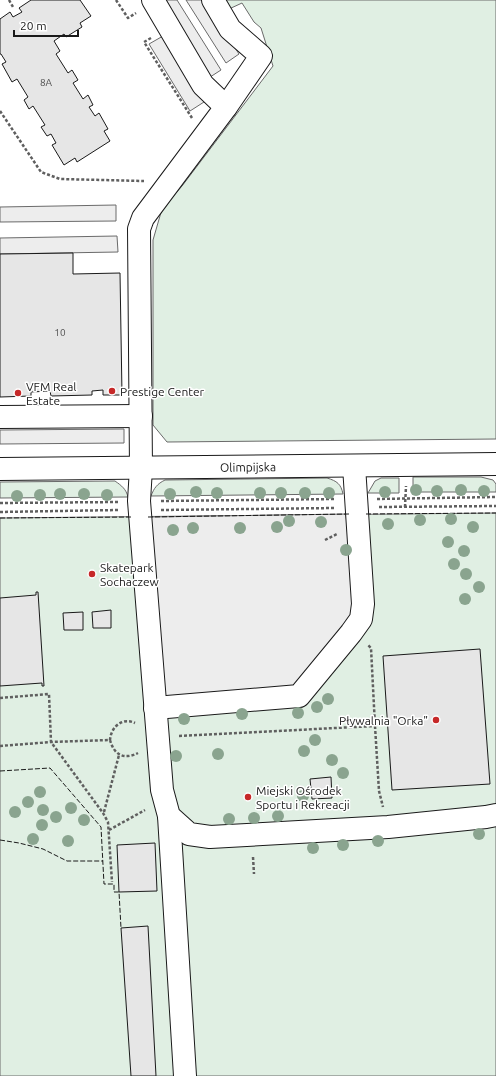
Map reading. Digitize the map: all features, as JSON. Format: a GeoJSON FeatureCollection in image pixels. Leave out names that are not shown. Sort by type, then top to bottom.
{"type":"FeatureCollection","features":[{"type":"Feature","properties":{"kind":"street"},"geometry":{"type":"LineString","coordinates":[[185,1076],[167,810],[162,790],[139,506],[141,416],[139,229],[143,218],[226,107],[261,56],[230,29],[212,0]]}},
{"type":"Feature","properties":{"kind":"street"},"geometry":{"type":"LineString","coordinates":[[147,5],[203,85],[226,107]]}},
{"type":"Feature","properties":{"kind":"street"},"geometry":{"type":"LineString","coordinates":[[0,417],[141,416]]}},
{"type":"Feature","properties":{"kind":"street","name":"Olimpijska"},"geometry":{"type":"LineString","coordinates":[[0,469],[496,464]]}},
{"type":"Feature","properties":{"kind":"street"},"geometry":{"type":"LineString","coordinates":[[155,708],[299,696],[351,634],[361,619],[363,604],[354,466]]}},
{"type":"Feature","properties":{"kind":"street"},"geometry":{"type":"LineString","coordinates":[[167,810],[189,834],[210,837],[388,827],[496,816]]}},
{"type":"Feature","properties":{"kind":"path"},"geometry":{"type":"LineString","coordinates":[[9,0],[13,7]]}},
{"type":"Feature","properties":{"kind":"path"},"geometry":{"type":"LineString","coordinates":[[116,0],[128,18],[147,5]]}},
{"type":"Feature","properties":{"kind":"path"},"geometry":{"type":"LineString","coordinates":[[154,36],[144,42],[196,123]]}},
{"type":"Feature","properties":{"kind":"path"},"geometry":{"type":"LineString","coordinates":[[0,111],[42,172],[60,179],[145,181]]}},
{"type":"Feature","properties":{"kind":"path"},"geometry":{"type":"LineString","coordinates":[[0,512],[139,506],[357,503],[496,497]]}},
{"type":"Feature","properties":{"kind":"path"},"geometry":{"type":"LineString","coordinates":[[0,503],[139,506],[357,503],[496,506]]}},
{"type":"Feature","properties":{"kind":"path"},"geometry":{"type":"LineString","coordinates":[[0,698],[48,694],[51,742],[108,822],[112,882]]}},
{"type":"Feature","properties":{"kind":"path"},"geometry":{"type":"LineString","coordinates":[[375,726],[379,791],[388,827]]}},
{"type":"Feature","properties":{"kind":"path"},"geometry":{"type":"LineString","coordinates":[[110,740],[111,746],[119,755],[132,756],[142,750]]}},
{"type":"Feature","properties":{"kind":"path"},"geometry":{"type":"LineString","coordinates":[[103,813],[119,755]]}},
{"type":"Feature","properties":{"kind":"path"},"geometry":{"type":"LineString","coordinates":[[109,830],[150,808],[167,810]]}},
{"type":"Feature","properties":{"kind":"green space"},"geometry":{"type":"Polygon","coordinates":[[[223,0],[496,0],[496,439],[167,442],[153,425],[153,240],[162,209],[182,186],[273,66],[261,28],[254,22],[242,3],[229,9],[223,0]]]}},
{"type":"Feature","properties":{"kind":"green space"},"geometry":{"type":"Polygon","coordinates":[[[413,477],[481,477],[493,480],[496,484],[496,492],[413,492],[413,477]]]}},
{"type":"Feature","properties":{"kind":"green space"},"geometry":{"type":"Polygon","coordinates":[[[327,478],[338,483],[343,494],[151,496],[156,486],[165,480],[327,478]]]}},
{"type":"Feature","properties":{"kind":"green space"},"geometry":{"type":"Polygon","coordinates":[[[381,478],[399,478],[399,493],[368,493],[375,481],[381,478]]]}},
{"type":"Feature","properties":{"kind":"green space"},"geometry":{"type":"Polygon","coordinates":[[[115,481],[123,488],[128,497],[0,498],[0,482],[115,481]]]}},
{"type":"Feature","properties":{"kind":"green space","name":"Miejski Ośrodek Sportu i Rekreacji"},"geometry":{"type":"Polygon","coordinates":[[[496,513],[496,1076],[0,1076],[0,518],[496,513]]]}},
{"type":"Feature","properties":{"kind":"shaded area"},"geometry":{"type":"Polygon","coordinates":[[[159,0],[177,0],[221,70],[207,79],[159,0]]]}},
{"type":"Feature","properties":{"kind":"shaded area"},"geometry":{"type":"Polygon","coordinates":[[[186,0],[204,0],[239,54],[226,63],[186,0]]]}},
{"type":"Feature","properties":{"kind":"shaded area"},"geometry":{"type":"Polygon","coordinates":[[[163,36],[204,102],[190,111],[149,44],[163,36]]]}},
{"type":"Feature","properties":{"kind":"shaded area"},"geometry":{"type":"Polygon","coordinates":[[[116,205],[116,221],[0,222],[0,207],[116,205]]]}},
{"type":"Feature","properties":{"kind":"shaded area"},"geometry":{"type":"Polygon","coordinates":[[[117,236],[118,252],[0,254],[0,238],[117,236]]]}},
{"type":"Feature","properties":{"kind":"shaded area"},"geometry":{"type":"Polygon","coordinates":[[[124,429],[124,443],[0,444],[0,430],[124,429]]]}},
{"type":"Feature","properties":{"kind":"shaded area"},"geometry":{"type":"Polygon","coordinates":[[[346,514],[354,610],[347,624],[302,679],[291,687],[162,698],[149,517],[346,514]]]}},
{"type":"Feature","properties":{"kind":"building"},"geometry":{"type":"Polygon","coordinates":[[[31,0],[80,0],[91,16],[80,23],[82,27],[66,37],[64,34],[54,41],[60,51],[56,54],[68,73],[72,70],[78,80],[73,83],[83,99],[88,95],[93,105],[89,107],[95,116],[99,113],[108,129],[104,131],[110,141],[77,162],[75,158],[64,165],[52,145],[56,143],[51,134],[47,136],[41,127],[45,125],[33,106],[29,109],[24,100],[28,97],[17,79],[12,82],[2,64],[6,62],[0,54],[0,19],[10,12],[13,17],[22,12],[19,8],[31,0]]]}},
{"type":"Feature","properties":{"kind":"building"},"geometry":{"type":"Polygon","coordinates":[[[73,253],[73,274],[120,273],[122,395],[103,395],[103,390],[92,391],[92,395],[51,396],[50,391],[31,392],[31,396],[0,397],[0,254],[73,253]]]}},
{"type":"Feature","properties":{"kind":"building"},"geometry":{"type":"Polygon","coordinates":[[[36,592],[38,592],[44,686],[42,686],[42,683],[0,686],[0,598],[36,595],[36,592]]]}},
{"type":"Feature","properties":{"kind":"building"},"geometry":{"type":"Polygon","coordinates":[[[111,610],[111,628],[93,628],[92,612],[111,610]]]}},
{"type":"Feature","properties":{"kind":"building"},"geometry":{"type":"Polygon","coordinates":[[[83,612],[83,630],[64,630],[63,613],[83,612]]]}},
{"type":"Feature","properties":{"kind":"building","name":"Pływalnia \"Orka\""},"geometry":{"type":"Polygon","coordinates":[[[480,649],[490,784],[392,790],[383,656],[480,649]]]}},
{"type":"Feature","properties":{"kind":"building"},"geometry":{"type":"Polygon","coordinates":[[[331,777],[332,798],[312,799],[310,779],[331,777]]]}},
{"type":"Feature","properties":{"kind":"building"},"geometry":{"type":"Polygon","coordinates":[[[155,843],[157,891],[119,892],[117,845],[155,843]]]}},
{"type":"Feature","properties":{"kind":"building"},"geometry":{"type":"Polygon","coordinates":[[[148,926],[156,1076],[131,1076],[121,928],[148,926]]]}},
{"type":"Feature","properties":{"kind":"fence"},"geometry":{"type":"LineString","coordinates":[[366,514],[496,513]]}},
{"type":"Feature","properties":{"kind":"fence"},"geometry":{"type":"LineString","coordinates":[[148,517],[350,514]]}},
{"type":"Feature","properties":{"kind":"fence"},"geometry":{"type":"LineString","coordinates":[[0,518],[132,517]]}},
{"type":"Feature","properties":{"kind":"fence"},"geometry":{"type":"LineString","coordinates":[[0,771],[50,768],[101,827],[104,884],[114,884],[114,892],[119,892],[121,928]]}},
{"type":"Feature","properties":{"kind":"fence"},"geometry":{"type":"LineString","coordinates":[[0,840],[43,849],[67,861],[103,861]]}},
{"type":"Feature","properties":{"kind":"place","name":"Prestige Center"},"geometry":{"type":"Point","coordinates":[112,391]}},
{"type":"Feature","properties":{"kind":"place","name":"VFM Real Estate"},"geometry":{"type":"Point","coordinates":[18,393]}},
{"type":"Feature","properties":{"kind":"place","name":"Skatepark Sochaczew"},"geometry":{"type":"Point","coordinates":[92,574]}},
{"type":"Feature","properties":{"kind":"place","name":"Pływalnia \"Orka\""},"geometry":{"type":"Point","coordinates":[436,720]}},
{"type":"Feature","properties":{"kind":"place","name":"Miejski Ośrodek Sportu i Rekreacji"},"geometry":{"type":"Point","coordinates":[248,797]}}]}
